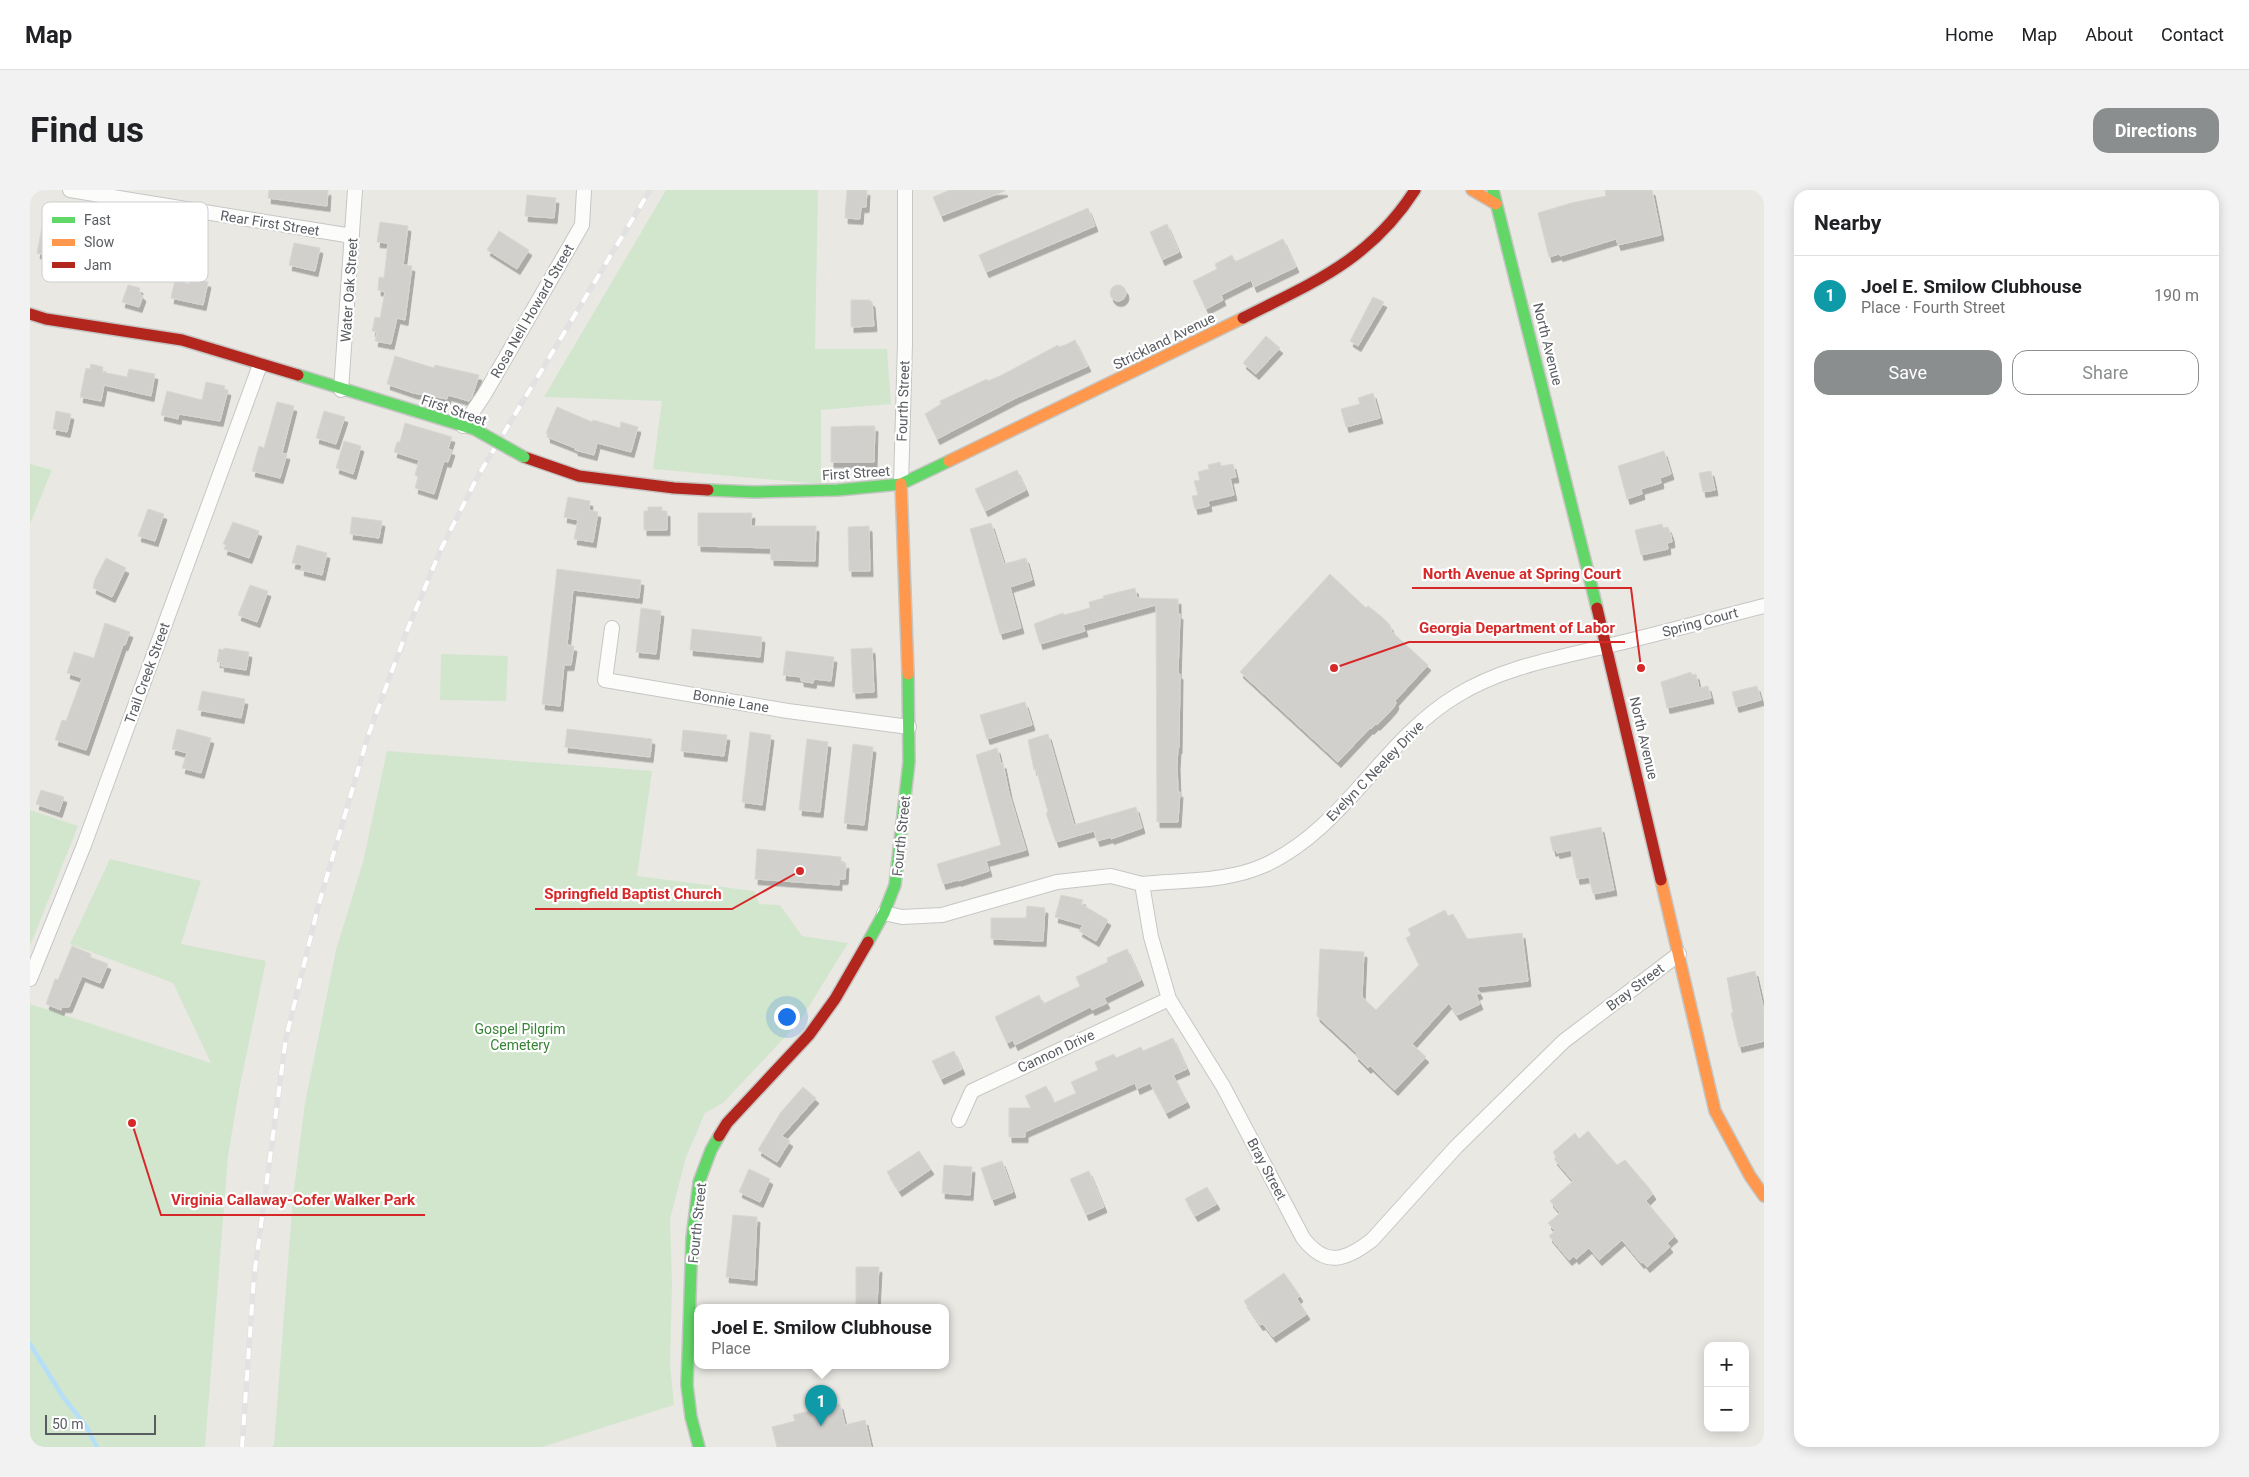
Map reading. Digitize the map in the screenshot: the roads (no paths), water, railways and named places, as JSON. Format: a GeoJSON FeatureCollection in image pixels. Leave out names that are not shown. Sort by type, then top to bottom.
{"type":"FeatureCollection","features":[{"type":"Feature","properties":{"kind":"street","name":"Rear First Street"},"geometry":{"type":"LineString","coordinates":[[70,190],[144,202]]}},
{"type":"Feature","properties":{"kind":"street","name":"Water Oak Street"},"geometry":{"type":"LineString","coordinates":[[341,390],[356,190]]}},
{"type":"Feature","properties":{"kind":"street","name":"Rosa Nell Howard Street"},"geometry":{"type":"LineString","coordinates":[[469,428],[484,395],[582,225],[584,190]]}},
{"type":"Feature","properties":{"kind":"street","name":"Fourth Street"},"geometry":{"type":"LineString","coordinates":[[699,1447],[691,1417],[687,1385],[692,1294],[692,1238],[699,1182],[711,1150],[727,1122],[755,1090],[795,1050],[822,1019],[835,999],[884,913],[895,885],[900,855],[909,762],[901,484],[905,344],[905,190]]}},
{"type":"Feature","properties":{"kind":"street","name":"Strickland Avenue"},"geometry":{"type":"LineString","coordinates":[[901,484],[1118,380],[1327,276],[1348,262],[1386,230],[1404,208],[1415,190]]}},
{"type":"Feature","properties":{"kind":"street"},"geometry":{"type":"LineString","coordinates":[[1472,190],[1496,204]]}},
{"type":"Feature","properties":{"kind":"street","name":"North Avenue"},"geometry":{"type":"LineString","coordinates":[[1492,190],[1607,646],[1715,1112],[1750,1176],[1764,1196]]}},
{"type":"Feature","properties":{"kind":"street","name":"Rear First Street"},"geometry":{"type":"LineString","coordinates":[[208,213],[352,236]]}},
{"type":"Feature","properties":{"kind":"street","name":"First Street"},"geometry":{"type":"LineString","coordinates":[[30,314],[46,319],[182,340],[469,428],[524,457],[579,476],[674,488],[772,492],[838,490],[901,484]]}},
{"type":"Feature","properties":{"kind":"street","name":"Trail Creek Street"},"geometry":{"type":"LineString","coordinates":[[30,979],[84,845],[260,365]]}},
{"type":"Feature","properties":{"kind":"street","name":"Spring Court"},"geometry":{"type":"LineString","coordinates":[[1607,646],[1764,606]]}},
{"type":"Feature","properties":{"kind":"street","name":"Bonnie Lane"},"geometry":{"type":"LineString","coordinates":[[612,628],[605,680],[788,711],[909,727]]}},
{"type":"Feature","properties":{"kind":"street","name":"Evelyn C Neeley Drive"},"geometry":{"type":"LineString","coordinates":[[1142,884],[1225,876],[1264,865],[1309,838],[1346,804],[1420,723],[1456,696],[1508,673],[1564,656],[1607,646]]}},
{"type":"Feature","properties":{"kind":"street"},"geometry":{"type":"LineString","coordinates":[[884,913],[902,917],[942,914],[1057,882],[1111,876],[1142,884]]}},
{"type":"Feature","properties":{"kind":"street","name":"Bray Street"},"geometry":{"type":"LineString","coordinates":[[1142,884],[1151,937],[1170,999],[1223,1086],[1303,1238],[1311,1248],[1328,1258],[1341,1259],[1372,1240],[1456,1147],[1564,1041],[1678,954]]}},
{"type":"Feature","properties":{"kind":"street","name":"Cannon Drive"},"geometry":{"type":"LineString","coordinates":[[959,1120],[972,1091],[1170,999]]}},
{"type":"Feature","properties":{"kind":"waterway"},"geometry":{"type":"LineString","coordinates":[[30,1344],[63,1397],[86,1426],[97,1447]]}},
{"type":"Feature","properties":{"kind":"railway"},"geometry":{"type":"LineString","coordinates":[[242,1447],[254,1277],[286,1038],[318,907],[368,736],[406,633],[441,549],[478,476],[650,190]]}},
{"type":"Feature","properties":{"kind":"place","name":"Georgia Department of Labor"},"geometry":{"type":"Point","coordinates":[1334,668]}},
{"type":"Feature","properties":{"kind":"place","name":"North Avenue at Spring Court"},"geometry":{"type":"Point","coordinates":[1641,668]}},
{"type":"Feature","properties":{"kind":"place","name":"Springfield Baptist Church"},"geometry":{"type":"Point","coordinates":[800,871]}},
{"type":"Feature","properties":{"kind":"place","name":"Virginia Callaway-Cofer Walker Park"},"geometry":{"type":"Point","coordinates":[132,1123]}},
{"type":"Feature","properties":{"kind":"place","name":"Joel E. Smilow Clubhouse"},"geometry":{"type":"Point","coordinates":[821,1426]}},
{"type":"Feature","properties":{"kind":"park label","name":"Gospel Pilgrim Cemetery"},"geometry":{"type":"Point","coordinates":[520,1038]}}]}
